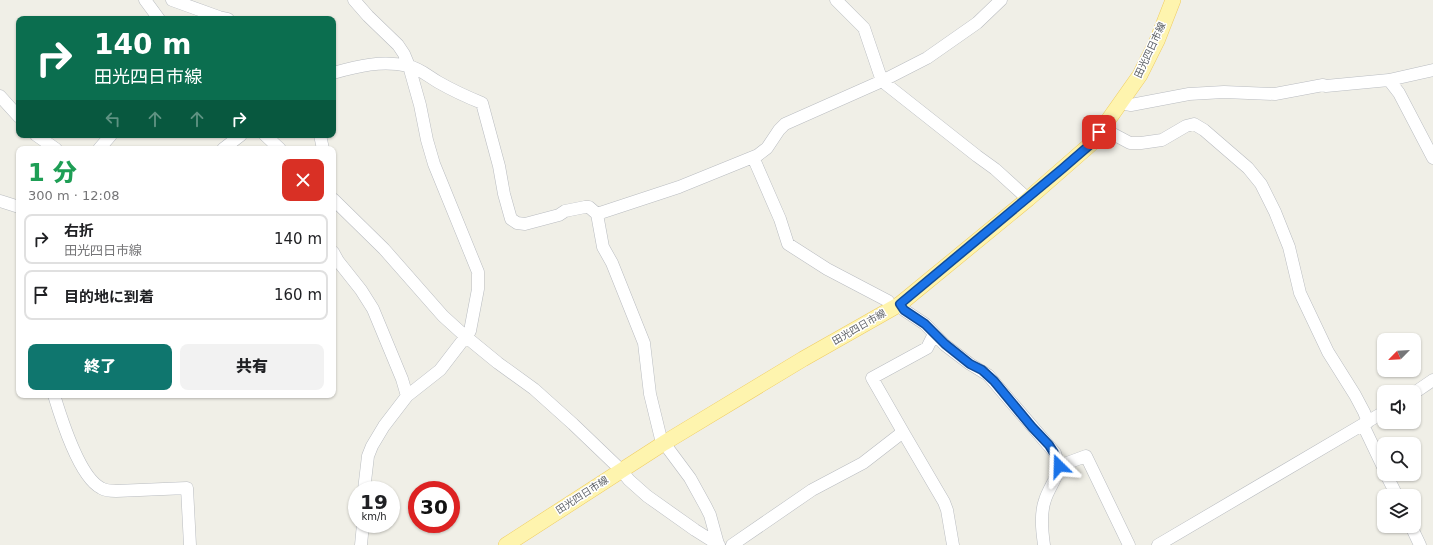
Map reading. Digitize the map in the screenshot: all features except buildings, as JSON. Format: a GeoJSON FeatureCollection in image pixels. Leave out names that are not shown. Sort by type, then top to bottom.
{"type":"FeatureCollection","features":[{"type":"Feature","properties":{"kind":"main road","name":"田光四日市線"},"geometry":{"type":"LineString","coordinates":[[506,545],[664,443],[896,306],[1028,199],[1092,143],[1140,75],[1157,41],[1173,0]]}},
{"type":"Feature","properties":{"kind":"street"},"geometry":{"type":"LineString","coordinates":[[146,0],[157,16]]}},
{"type":"Feature","properties":{"kind":"street"},"geometry":{"type":"LineString","coordinates":[[172,0],[216,16]]}},
{"type":"Feature","properties":{"kind":"street"},"geometry":{"type":"LineString","coordinates":[[354,0],[368,16],[398,44],[404,54],[420,105],[427,140],[434,164],[478,272],[478,289],[470,331],[440,370],[407,396],[394,411],[372,446],[366,464],[365,481]]}},
{"type":"Feature","properties":{"kind":"street"},"geometry":{"type":"LineString","coordinates":[[836,0],[864,28],[882,81],[976,156],[995,169],[1028,199]]}},
{"type":"Feature","properties":{"kind":"street"},"geometry":{"type":"LineString","coordinates":[[597,214],[679,187],[753,157],[767,148],[785,124],[882,81],[937,52],[977,23],[1001,0]]}},
{"type":"Feature","properties":{"kind":"street"},"geometry":{"type":"LineString","coordinates":[[336,72],[373,64],[409,66],[418,69],[440,83],[482,103],[499,166],[504,194],[511,219],[517,223],[525,224],[559,215],[565,211],[585,207],[589,207],[597,214],[603,247],[612,263],[644,343],[650,394],[659,432],[664,443],[690,478],[706,507],[719,545]]}},
{"type":"Feature","properties":{"kind":"street"},"geometry":{"type":"LineString","coordinates":[[1120,103],[1131,105],[1189,94],[1224,92],[1275,94],[1323,86],[1389,80],[1433,70]]}},
{"type":"Feature","properties":{"kind":"street"},"geometry":{"type":"LineString","coordinates":[[1389,80],[1399,93],[1433,158]]}},
{"type":"Feature","properties":{"kind":"street"},"geometry":{"type":"LineString","coordinates":[[0,96],[16,114]]}},
{"type":"Feature","properties":{"kind":"street"},"geometry":{"type":"LineString","coordinates":[[1099,132],[1113,134],[1130,142],[1141,143],[1162,140],[1186,126],[1194,124],[1248,168],[1261,184],[1275,212],[1289,247],[1300,293],[1325,345],[1358,400],[1365,424],[1377,452]]}},
{"type":"Feature","properties":{"kind":"street"},"geometry":{"type":"LineString","coordinates":[[40,138],[52,146]]}},
{"type":"Feature","properties":{"kind":"street"},"geometry":{"type":"LineString","coordinates":[[102,146],[109,138]]}},
{"type":"Feature","properties":{"kind":"street"},"geometry":{"type":"LineString","coordinates":[[228,146],[237,138]]}},
{"type":"Feature","properties":{"kind":"street"},"geometry":{"type":"LineString","coordinates":[[268,138],[277,146]]}},
{"type":"Feature","properties":{"kind":"street"},"geometry":{"type":"LineString","coordinates":[[753,157],[780,219],[788,244],[827,269],[888,300],[925,324],[934,334],[970,364],[982,370],[994,381],[1049,445],[1059,466],[1042,510],[1044,545]]}},
{"type":"Feature","properties":{"kind":"street"},"geometry":{"type":"LineString","coordinates":[[0,201],[16,206]]}},
{"type":"Feature","properties":{"kind":"street"},"geometry":{"type":"LineString","coordinates":[[336,202],[384,249],[443,316],[465,336],[498,363],[534,389],[647,496],[719,545]]}},
{"type":"Feature","properties":{"kind":"street"},"geometry":{"type":"LineString","coordinates":[[336,257],[361,290],[373,309],[402,379],[407,396]]}},
{"type":"Feature","properties":{"kind":"street"},"geometry":{"type":"LineString","coordinates":[[934,334],[927,348],[872,378],[944,502],[947,510],[953,545]]}},
{"type":"Feature","properties":{"kind":"street"},"geometry":{"type":"LineString","coordinates":[[1421,388],[1433,380]]}},
{"type":"Feature","properties":{"kind":"street"},"geometry":{"type":"LineString","coordinates":[[55,398],[61,418],[80,461],[90,479],[100,488],[116,491],[186,488],[190,545]]}},
{"type":"Feature","properties":{"kind":"street"},"geometry":{"type":"LineString","coordinates":[[1158,545],[1377,416]]}},
{"type":"Feature","properties":{"kind":"street"},"geometry":{"type":"LineString","coordinates":[[732,545],[812,490],[863,463],[903,432]]}},
{"type":"Feature","properties":{"kind":"street"},"geometry":{"type":"LineString","coordinates":[[1059,466],[1086,456],[1129,545]]}},
{"type":"Feature","properties":{"kind":"street"},"geometry":{"type":"LineString","coordinates":[[361,545],[362,533]]}},
{"type":"Feature","properties":{"kind":"street"},"geometry":{"type":"LineString","coordinates":[[1414,533],[1420,545]]}},
{"type":"Feature","properties":{"kind":"route"},"geometry":{"type":"LineString","coordinates":[[1059,466],[1057,459],[1049,445],[994,381],[982,370],[970,364],[945,344],[925,324],[904,310],[900,304],[1028,199],[1092,143],[1099,132]]}}]}
